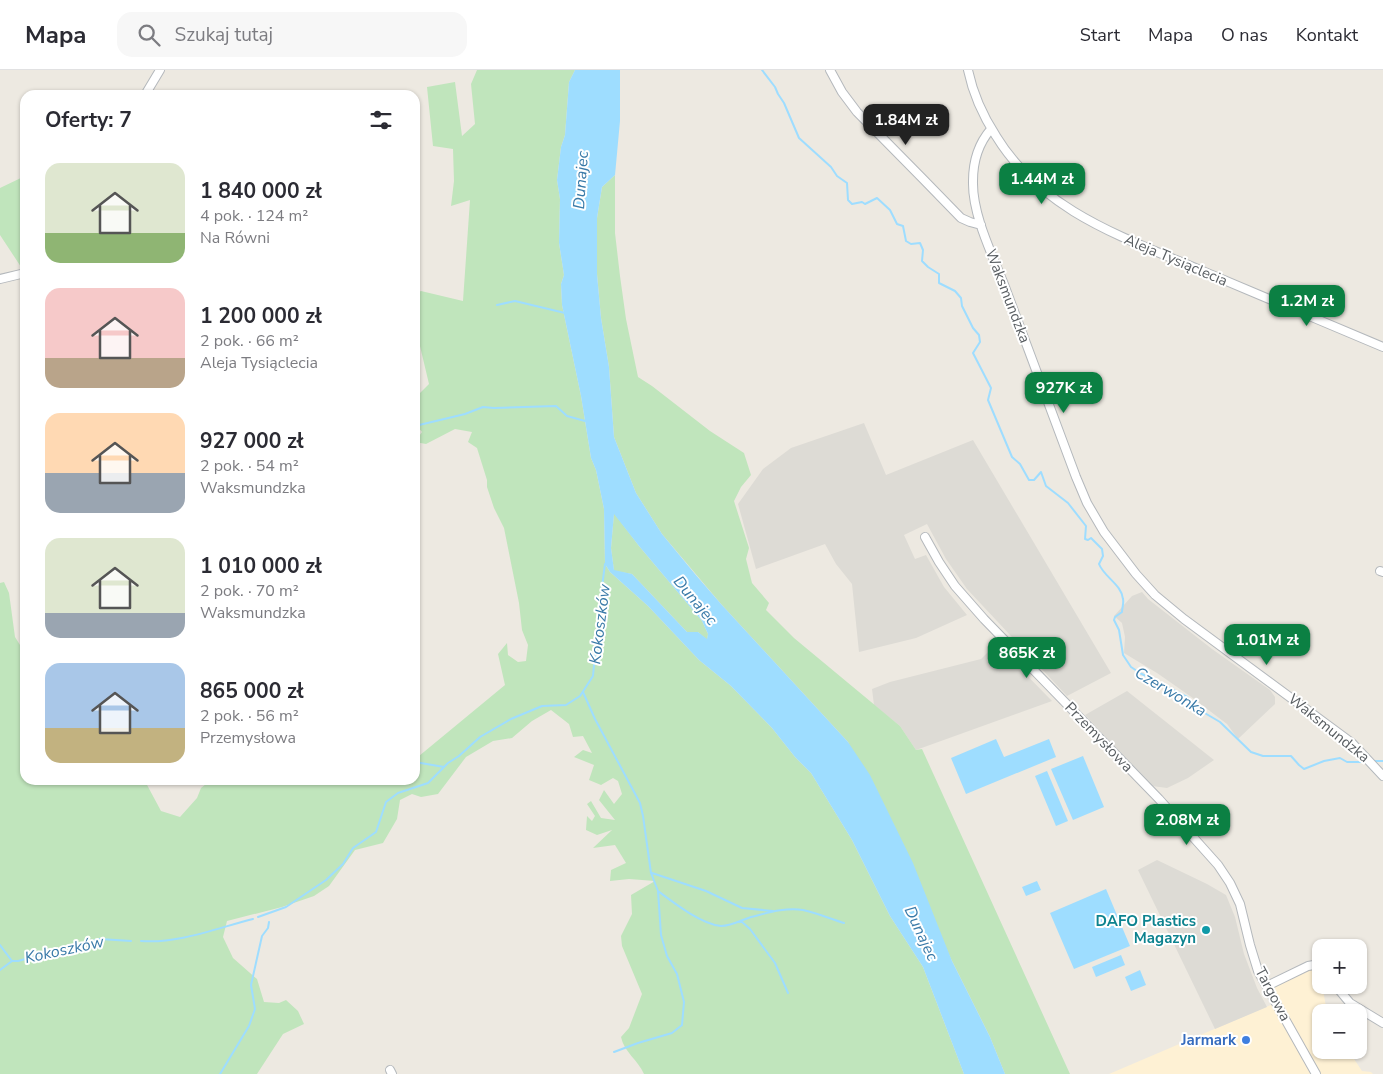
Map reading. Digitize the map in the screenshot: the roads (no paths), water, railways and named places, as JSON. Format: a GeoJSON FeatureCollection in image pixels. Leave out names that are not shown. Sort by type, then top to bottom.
{"type":"FeatureCollection","features":[{"type":"Feature","properties":{"kind":"street"},"geometry":{"type":"LineString","coordinates":[[149,90],[160,70]]}},
{"type":"Feature","properties":{"kind":"street"},"geometry":{"type":"LineString","coordinates":[[830,70],[842,92],[857,112],[961,218],[982,224]]}},
{"type":"Feature","properties":{"kind":"street","name":"Aleja Tysiąclecia"},"geometry":{"type":"LineString","coordinates":[[968,70],[977,99],[1004,150],[1028,178],[1054,200],[1081,217],[1119,236],[1383,347]]}},
{"type":"Feature","properties":{"kind":"street","name":"Waksmundzka"},"geometry":{"type":"LineString","coordinates":[[991,128],[975,156],[972,182],[975,203],[1082,492],[1092,512],[1112,543],[1142,581],[1168,606],[1352,743],[1374,764],[1383,776]]}},
{"type":"Feature","properties":{"kind":"street"},"geometry":{"type":"LineString","coordinates":[[0,279],[20,274]]}},
{"type":"Feature","properties":{"kind":"street","name":"Przemysłowa"},"geometry":{"type":"LineString","coordinates":[[925,537],[955,586],[984,619],[1159,799],[1211,856],[1230,883]]}},
{"type":"Feature","properties":{"kind":"street","name":"Targowa"},"geometry":{"type":"LineString","coordinates":[[1230,883],[1244,914],[1250,945],[1258,971],[1316,1074]]}},
{"type":"Feature","properties":{"kind":"street"},"geometry":{"type":"LineString","coordinates":[[1267,986],[1312,965]]}},
{"type":"Feature","properties":{"kind":"street"},"geometry":{"type":"LineString","coordinates":[[1342,994],[1350,1003],[1383,1023]]}},
{"type":"Feature","properties":{"kind":"water","name":"Dunajec"},"geometry":{"type":"Polygon","coordinates":[[[575,70],[620,70],[620,121],[615,175],[602,187],[597,218],[597,274],[601,318],[609,367],[614,437],[636,493],[662,534],[695,574],[848,742],[870,775],[913,863],[952,961],[990,1037],[1005,1074],[964,1074],[923,967],[890,916],[852,840],[811,773],[795,757],[772,728],[731,686],[699,660],[648,606],[610,572],[605,564],[604,509],[596,470],[591,458],[581,396],[562,305],[561,284],[564,275],[559,243],[560,199],[557,180],[561,147],[565,135],[569,82],[575,70]],[[614,514],[611,548],[614,570],[632,574],[687,632],[698,632],[707,639],[708,634],[702,621],[614,514]]]}},
{"type":"Feature","properties":{"kind":"water"},"geometry":{"type":"Polygon","coordinates":[[[996,739],[1004,757],[1049,739],[1056,757],[966,794],[951,758],[996,739]]]}},
{"type":"Feature","properties":{"kind":"water"},"geometry":{"type":"Polygon","coordinates":[[[1083,756],[1104,807],[1073,820],[1051,769],[1083,756]]]}},
{"type":"Feature","properties":{"kind":"water"},"geometry":{"type":"Polygon","coordinates":[[[1047,771],[1068,821],[1056,826],[1035,776],[1047,771]]]}},
{"type":"Feature","properties":{"kind":"water"},"geometry":{"type":"Polygon","coordinates":[[[1037,881],[1041,890],[1026,896],[1022,887],[1037,881]]]}},
{"type":"Feature","properties":{"kind":"water"},"geometry":{"type":"Polygon","coordinates":[[[1106,889],[1130,946],[1074,969],[1050,913],[1106,889]]]}},
{"type":"Feature","properties":{"kind":"water"},"geometry":{"type":"Polygon","coordinates":[[[1121,955],[1125,965],[1096,977],[1092,967],[1121,955]]]}},
{"type":"Feature","properties":{"kind":"water"},"geometry":{"type":"Polygon","coordinates":[[[1140,970],[1146,985],[1131,991],[1125,977],[1140,970]]]}},
{"type":"Feature","properties":{"kind":"waterway","name":"Czerwonka"},"geometry":{"type":"LineString","coordinates":[[762,70],[784,103],[799,138],[831,167],[837,176],[847,183],[848,200],[852,204],[862,202],[865,204],[877,198],[890,210],[897,224],[903,226],[906,241],[911,244],[920,243],[923,250],[922,261],[939,274],[939,283],[955,291],[961,298],[962,306],[973,328],[979,335],[980,342],[973,353],[991,388],[988,400],[1012,457],[1020,464],[1029,480],[1034,480],[1041,472],[1046,486],[1068,503],[1086,526],[1085,539],[1091,538],[1102,549],[1103,556],[1099,564],[1101,569],[1120,589],[1122,594],[1122,612],[1114,620],[1119,630],[1123,655],[1131,667],[1187,697],[1203,712],[1220,722],[1251,752],[1263,756],[1291,756],[1304,769],[1324,761],[1340,758],[1347,762],[1366,762]]}},
{"type":"Feature","properties":{"kind":"waterway"},"geometry":{"type":"LineString","coordinates":[[497,305],[515,301],[565,313]]}},
{"type":"Feature","properties":{"kind":"waterway"},"geometry":{"type":"LineString","coordinates":[[420,425],[465,414],[483,407],[556,406],[567,416],[585,421]]}},
{"type":"Feature","properties":{"kind":"waterway","name":"Kokoszków"},"geometry":{"type":"LineString","coordinates":[[258,917],[286,907],[326,880],[343,864],[353,848],[376,832],[386,802],[398,793],[428,783],[448,763],[459,756],[480,737],[511,719],[542,706],[566,705],[580,696],[593,676],[605,564]]}},
{"type":"Feature","properties":{"kind":"waterway"},"geometry":{"type":"LineString","coordinates":[[583,692],[595,719],[640,803],[651,873],[658,891],[661,935],[667,956],[677,974],[684,1002],[682,1025],[672,1033],[614,1052]]}},
{"type":"Feature","properties":{"kind":"waterway","name":"Czerwonka"},"geometry":{"type":"LineString","coordinates":[[1373,761],[1383,761]]}},
{"type":"Feature","properties":{"kind":"waterway"},"geometry":{"type":"LineString","coordinates":[[420,763],[444,767]]}},
{"type":"Feature","properties":{"kind":"waterway"},"geometry":{"type":"LineString","coordinates":[[652,873],[706,891],[742,908],[773,911]]}},
{"type":"Feature","properties":{"kind":"waterway"},"geometry":{"type":"LineString","coordinates":[[658,891],[696,917],[721,926],[763,914],[790,909],[808,911],[844,923]]}},
{"type":"Feature","properties":{"kind":"waterway","name":"Kokoszków"},"geometry":{"type":"LineString","coordinates":[[141,941],[183,938],[253,919]]}},
{"type":"Feature","properties":{"kind":"waterway"},"geometry":{"type":"LineString","coordinates":[[741,921],[750,929],[775,963],[788,993]]}},
{"type":"Feature","properties":{"kind":"waterway"},"geometry":{"type":"LineString","coordinates":[[220,1074],[249,1026],[255,1009],[251,985],[262,936],[268,928],[269,922]]}},
{"type":"Feature","properties":{"kind":"waterway","name":"Kokoszków"},"geometry":{"type":"LineString","coordinates":[[0,970],[12,961],[100,939],[131,941]]}},
{"type":"Feature","properties":{"kind":"waterway"},"geometry":{"type":"LineString","coordinates":[[0,945],[12,961]]}},
{"type":"Feature","properties":{"kind":"place","name":"DAFO Plastics Magazyn"},"geometry":{"type":"Point","coordinates":[1206,930]}},
{"type":"Feature","properties":{"kind":"place","name":"Jarmark"},"geometry":{"type":"Point","coordinates":[1246,1040]}}]}
